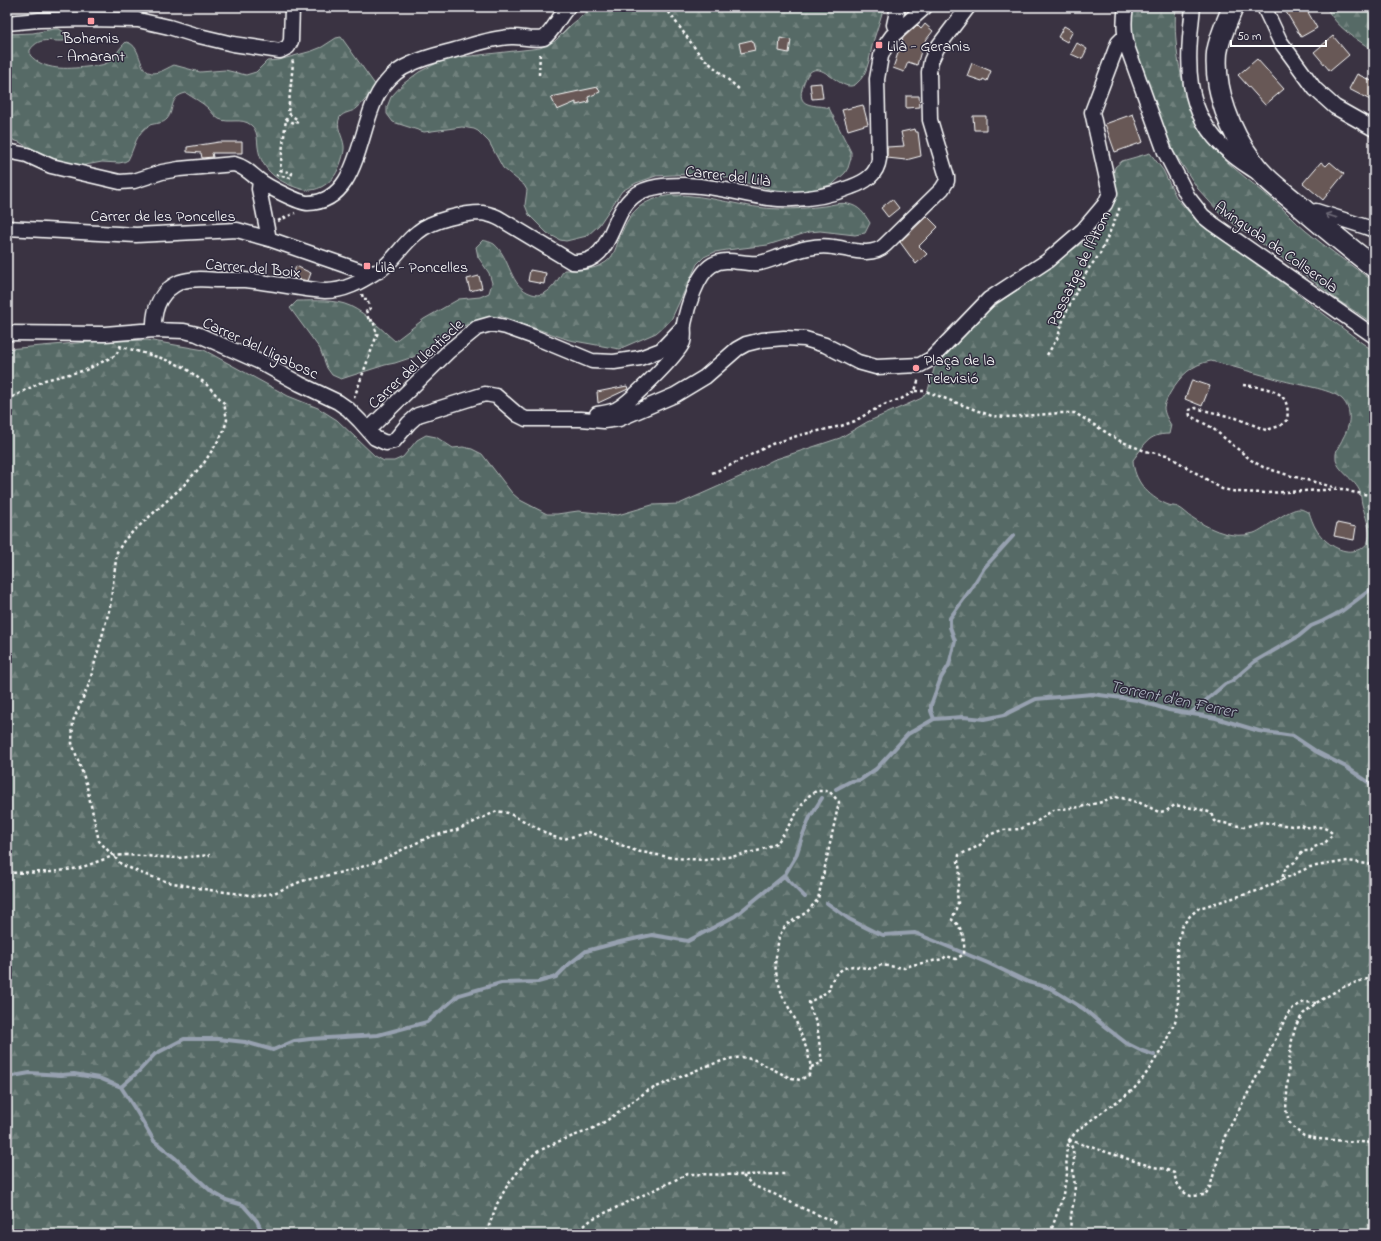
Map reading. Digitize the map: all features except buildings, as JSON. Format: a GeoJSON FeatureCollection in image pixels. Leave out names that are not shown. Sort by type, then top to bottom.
{"type":"FeatureCollection","features":[{"type":"Feature","properties":{"kind":"street"},"geometry":{"type":"LineString","coordinates":[[84,7],[95,19]]}},
{"type":"Feature","properties":{"kind":"street"},"geometry":{"type":"LineString","coordinates":[[7,23],[39,20],[95,19],[146,21],[233,44],[280,51],[288,47],[291,41],[292,7]]}},
{"type":"Feature","properties":{"kind":"street"},"geometry":{"type":"LineString","coordinates":[[7,152],[27,155],[51,166],[120,182],[134,181],[162,172],[178,169],[227,164],[241,166],[260,181],[301,202],[309,203],[325,199],[344,184],[348,178],[359,150],[373,103],[385,84],[402,69],[423,59],[494,39],[512,37],[540,39],[546,36],[568,7]]}},
{"type":"Feature","properties":{"kind":"street"},"geometry":{"type":"LineString","coordinates":[[898,7],[894,25],[898,31]]}},
{"type":"Feature","properties":{"kind":"street","name":"Carrer del Lilà"},"geometry":{"type":"LineString","coordinates":[[377,272],[387,264],[418,231],[437,222],[473,214],[482,213],[496,216],[572,262],[579,262],[591,259],[601,252],[623,208],[634,196],[650,189],[684,186],[715,188],[768,198],[793,199],[818,197],[840,192],[865,181],[874,173],[879,159],[877,79],[879,63],[887,43],[898,31],[926,7]]}},
{"type":"Feature","properties":{"kind":"street"},"geometry":{"type":"LineString","coordinates":[[581,419],[595,414],[612,411],[628,401],[673,358],[683,343],[685,334],[684,326],[698,280],[713,264],[724,261],[755,263],[764,262],[797,251],[819,246],[830,246],[869,252],[876,251],[885,245],[942,189],[947,181],[947,177],[930,120],[929,66],[934,54],[968,7]]}},
{"type":"Feature","properties":{"kind":"street"},"geometry":{"type":"LineString","coordinates":[[581,419],[604,421],[619,418],[675,395],[705,377],[737,349],[746,344],[762,340],[784,338],[806,339],[825,345],[858,362],[872,366],[920,366],[931,359],[989,299],[1047,261],[1083,230],[1105,204],[1110,193],[1092,112],[1118,43],[1124,37],[1126,7]]}},
{"type":"Feature","properties":{"kind":"street"},"geometry":{"type":"LineString","coordinates":[[1193,7],[1189,43],[1189,73],[1194,104],[1206,125],[1227,151],[1269,180],[1374,267]]}},
{"type":"Feature","properties":{"kind":"street"},"geometry":{"type":"LineString","coordinates":[[1232,7],[1217,51],[1216,69],[1220,91],[1228,117],[1243,148],[1253,163],[1269,180]]}},
{"type":"Feature","properties":{"kind":"street"},"geometry":{"type":"LineString","coordinates":[[1264,7],[1280,41],[1315,89],[1335,107],[1374,129]]}},
{"type":"Feature","properties":{"kind":"street","name":"Avinguda de Collserola"},"geometry":{"type":"LineString","coordinates":[[1124,37],[1165,152],[1182,187],[1194,206],[1213,224],[1374,336]]}},
{"type":"Feature","properties":{"kind":"street"},"geometry":{"type":"LineString","coordinates":[[260,181],[259,188],[270,239],[357,270],[367,273],[377,272]]}},
{"type":"Feature","properties":{"kind":"street"},"geometry":{"type":"LineString","coordinates":[[1311,216],[1316,211],[1374,230]]}},
{"type":"Feature","properties":{"kind":"street"},"geometry":{"type":"LineString","coordinates":[[1336,237],[1352,223]]}},
{"type":"Feature","properties":{"kind":"street","name":"Carrer de les Poncelles"},"geometry":{"type":"LineString","coordinates":[[7,228],[136,234],[237,230],[270,239]]}},
{"type":"Feature","properties":{"kind":"street","name":"Carrer del Boix"},"geometry":{"type":"LineString","coordinates":[[154,330],[156,310],[160,299],[172,286],[187,280],[244,280],[326,291],[338,290],[352,286],[377,272]]}},
{"type":"Feature","properties":{"kind":"street","name":"Carrer del Llentiscle"},"geometry":{"type":"LineString","coordinates":[[369,429],[449,351],[477,328],[491,324],[506,327],[534,336],[592,361],[614,362],[640,358],[661,350],[684,326]]}},
{"type":"Feature","properties":{"kind":"street","name":"Carrer del Lligabosc"},"geometry":{"type":"LineString","coordinates":[[7,333],[105,334],[154,330],[184,331],[211,339],[338,402],[348,409],[378,440],[386,443],[394,441],[408,423],[418,415],[485,394],[496,396],[524,418],[581,419]]}},
{"type":"Feature","properties":{"kind":"path"},"geometry":{"type":"LineString","coordinates":[[666,7],[700,55],[740,90]]}},
{"type":"Feature","properties":{"kind":"path"},"geometry":{"type":"LineString","coordinates":[[539,75],[540,39]]}},
{"type":"Feature","properties":{"kind":"path"},"geometry":{"type":"LineString","coordinates":[[277,175],[291,178],[292,173],[280,170],[286,119],[296,124],[298,120],[288,113],[293,63]]}},
{"type":"Feature","properties":{"kind":"path","name":"Passatge de l'Àtom"},"geometry":{"type":"LineString","coordinates":[[1047,355],[1058,337],[1064,317],[1078,288],[1089,268],[1100,254],[1119,211],[1119,202],[1110,193]]}},
{"type":"Feature","properties":{"kind":"path"},"geometry":{"type":"LineString","coordinates":[[266,226],[296,212],[301,202]]}},
{"type":"Feature","properties":{"kind":"path"},"geometry":{"type":"LineString","coordinates":[[348,409],[353,400],[378,332],[376,331],[373,320],[369,321],[366,310],[370,309],[367,299],[363,299],[361,290]]}},
{"type":"Feature","properties":{"kind":"path"},"geometry":{"type":"LineString","coordinates":[[105,334],[120,347],[161,358],[184,367],[206,384],[224,402],[226,420],[223,433],[204,463],[183,486],[125,539],[117,552],[110,607],[89,684],[73,720],[72,743],[86,783],[99,841],[121,864],[143,874],[168,882],[209,890],[257,896],[274,893],[302,881],[356,869],[381,860],[429,838],[457,830],[497,811],[508,813],[553,837],[564,839],[589,832],[636,851],[674,858],[705,860],[735,856],[761,850],[778,842],[806,797],[816,791],[829,791],[839,802],[818,899],[807,912],[786,925],[779,936],[775,964],[777,978],[783,997],[807,1050],[811,1067],[809,1075],[800,1080],[788,1077],[755,1060],[742,1057],[728,1059],[704,1067],[648,1091],[606,1122],[590,1130],[557,1142],[537,1152],[527,1160],[507,1186],[497,1204],[486,1234]]}},
{"type":"Feature","properties":{"kind":"path"},"geometry":{"type":"LineString","coordinates":[[7,400],[45,380],[86,370],[116,355],[120,347]]}},
{"type":"Feature","properties":{"kind":"path"},"geometry":{"type":"LineString","coordinates":[[1243,385],[1276,391],[1283,397],[1289,409],[1287,420],[1280,426],[1266,430],[1236,418],[1195,408],[1189,410],[1190,416],[1211,427],[1251,460],[1263,467],[1352,492],[1374,496]]}},
{"type":"Feature","properties":{"kind":"path"},"geometry":{"type":"LineString","coordinates":[[712,473],[772,444],[800,435],[842,426],[915,391],[925,391],[992,416],[1010,417],[1075,413],[1120,440],[1146,451],[1167,455],[1222,489],[1238,492],[1266,493],[1342,489]]}},
{"type":"Feature","properties":{"kind":"path"},"geometry":{"type":"LineString","coordinates":[[811,1067],[822,1063],[817,1025],[809,1002],[829,990],[831,982],[836,974],[844,968],[853,966],[873,969],[880,965],[904,968],[943,959],[946,956],[956,959],[964,954],[965,947],[963,935],[957,923],[952,920],[958,903],[957,892],[960,871],[958,861],[959,855],[979,846],[989,835],[1002,830],[1021,829],[1026,825],[1032,824],[1053,810],[1080,807],[1102,802],[1113,797],[1140,803],[1159,812],[1166,811],[1175,805],[1202,809],[1211,813],[1214,821],[1244,827],[1262,822],[1292,826],[1301,824],[1304,827],[1314,826],[1327,828],[1332,835],[1325,843],[1311,851],[1303,851],[1300,856],[1286,867],[1281,881]]}},
{"type":"Feature","properties":{"kind":"path"},"geometry":{"type":"LineString","coordinates":[[7,873],[52,872],[80,868],[113,856],[132,855],[178,858],[210,855]]}},
{"type":"Feature","properties":{"kind":"path"},"geometry":{"type":"LineString","coordinates":[[1050,1234],[1062,1199],[1066,1174],[1066,1154],[1069,1140],[1079,1129],[1133,1090],[1144,1077],[1162,1049],[1175,1022],[1178,1007],[1177,947],[1182,926],[1190,916],[1199,908],[1260,890],[1310,867],[1348,861],[1374,865]]}},
{"type":"Feature","properties":{"kind":"path"},"geometry":{"type":"LineString","coordinates":[[1374,978],[1343,987],[1316,1003],[1303,1014],[1296,1025],[1292,1040],[1286,1096],[1286,1110],[1289,1122],[1304,1136],[1319,1139],[1374,1143]]}},
{"type":"Feature","properties":{"kind":"path"},"geometry":{"type":"LineString","coordinates":[[1069,1140],[1153,1167],[1165,1169],[1174,1173],[1177,1184],[1191,1196],[1205,1195],[1210,1188],[1224,1138],[1265,1061],[1287,1015],[1293,1008],[1304,1002],[1316,1003]]}},
{"type":"Feature","properties":{"kind":"path"},"geometry":{"type":"LineString","coordinates":[[1069,1140],[1073,1150],[1073,1174],[1075,1185],[1070,1234]]}},
{"type":"Feature","properties":{"kind":"path"},"geometry":{"type":"LineString","coordinates":[[575,1234],[592,1219],[688,1174],[785,1174]]}},
{"type":"Feature","properties":{"kind":"path"},"geometry":{"type":"LineString","coordinates":[[742,1175],[754,1186],[837,1223]]}},
{"type":"Feature","properties":{"kind":"green space"},"geometry":{"type":"Polygon","coordinates":[[[593,7],[659,7],[676,9],[690,7],[771,7],[774,10],[779,11],[783,7],[884,7],[872,45],[867,69],[861,80],[856,84],[849,86],[842,84],[820,70],[813,70],[807,76],[802,89],[802,100],[805,103],[829,108],[851,152],[851,158],[845,173],[833,184],[816,189],[793,192],[770,189],[705,173],[656,176],[636,183],[622,191],[599,225],[587,236],[566,241],[560,240],[547,233],[529,215],[525,205],[527,190],[524,185],[503,168],[489,142],[478,131],[462,127],[424,132],[393,122],[387,114],[387,107],[391,97],[403,84],[419,72],[445,59],[540,48],[555,41],[571,25],[593,7]]]}},
{"type":"Feature","properties":{"kind":"green space"},"geometry":{"type":"Polygon","coordinates":[[[1133,7],[1176,7],[1175,23],[1178,58],[1186,95],[1192,112],[1208,141],[1230,165],[1277,204],[1306,231],[1374,282],[1374,324],[1339,301],[1292,265],[1234,224],[1219,212],[1198,189],[1174,152],[1154,102],[1132,38],[1133,7]]]}},
{"type":"Feature","properties":{"kind":"green space"},"geometry":{"type":"Polygon","coordinates":[[[1326,7],[1374,7],[1374,51],[1341,27],[1326,7]]]}},
{"type":"Feature","properties":{"kind":"green space"},"geometry":{"type":"Polygon","coordinates":[[[59,29],[66,33],[69,40],[48,40],[38,42],[34,45],[30,50],[30,55],[42,64],[56,68],[79,68],[102,65],[110,61],[126,42],[132,44],[136,49],[146,71],[151,73],[159,72],[174,65],[200,72],[225,70],[246,75],[256,72],[267,61],[279,60],[312,51],[322,47],[336,38],[341,37],[376,86],[359,107],[340,117],[338,124],[344,146],[344,153],[335,175],[320,188],[311,190],[301,189],[286,183],[273,175],[263,163],[258,147],[256,132],[251,125],[243,121],[227,121],[219,119],[206,106],[186,93],[177,97],[174,101],[165,121],[145,128],[136,140],[128,160],[119,163],[102,162],[80,166],[48,158],[19,142],[7,138],[7,34],[33,33],[59,29]]]}},
{"type":"Feature","properties":{"kind":"green space"},"geometry":{"type":"Polygon","coordinates":[[[1150,153],[1163,170],[1177,199],[1198,222],[1250,258],[1374,351],[1374,1234],[7,1234],[7,349],[88,342],[147,340],[204,350],[288,396],[318,408],[337,420],[375,456],[384,461],[394,461],[403,457],[417,440],[426,435],[436,437],[453,448],[463,447],[472,449],[482,454],[512,493],[520,500],[547,514],[578,511],[618,515],[652,505],[679,504],[744,475],[773,460],[840,438],[867,422],[922,398],[928,390],[936,362],[986,312],[1089,238],[1112,204],[1115,167],[1122,161],[1150,153]],[[1211,361],[1192,368],[1178,381],[1170,393],[1164,407],[1165,414],[1171,425],[1169,434],[1151,438],[1133,460],[1136,475],[1143,487],[1159,501],[1178,507],[1205,525],[1231,535],[1245,535],[1254,533],[1284,515],[1300,509],[1309,512],[1319,533],[1327,542],[1337,548],[1353,551],[1366,544],[1369,539],[1369,532],[1360,492],[1355,483],[1339,467],[1336,458],[1337,450],[1349,423],[1348,408],[1342,399],[1337,395],[1322,389],[1288,382],[1211,361]]]}},
{"type":"Feature","properties":{"kind":"green space"},"geometry":{"type":"Polygon","coordinates":[[[672,195],[686,195],[754,207],[781,209],[819,207],[845,203],[858,208],[870,223],[865,233],[855,235],[820,231],[809,232],[768,245],[715,252],[704,257],[697,264],[671,320],[656,333],[619,349],[569,340],[500,316],[452,329],[413,357],[341,379],[332,375],[327,368],[320,349],[290,308],[297,301],[338,302],[350,306],[362,313],[395,341],[424,319],[459,299],[480,297],[489,293],[492,283],[489,273],[478,257],[476,247],[483,240],[494,244],[500,250],[514,279],[524,290],[532,294],[543,294],[551,288],[564,270],[591,268],[606,262],[614,253],[622,231],[631,215],[644,204],[652,200],[672,195]]]}},
{"type":"Feature","properties":{"kind":"waterway"},"geometry":{"type":"LineString","coordinates":[[934,719],[931,711],[931,705],[941,678],[949,665],[955,641],[950,627],[950,618],[984,568],[1014,535]]}},
{"type":"Feature","properties":{"kind":"waterway"},"geometry":{"type":"LineString","coordinates":[[1190,714],[1225,684],[1232,681],[1254,662],[1299,636],[1311,626],[1342,611],[1374,587]]}},
{"type":"Feature","properties":{"kind":"waterway","name":"Torrent d'en Ferrer"},"geometry":{"type":"LineString","coordinates":[[836,789],[851,781],[860,780],[876,769],[908,734],[934,719],[963,717],[984,719],[1004,715],[1036,699],[1092,694],[1137,700],[1169,710],[1216,718],[1259,731],[1293,736],[1317,752],[1346,767],[1374,786]]}},
{"type":"Feature","properties":{"kind":"waterway","name":"Torrent d'en Ferrer"},"geometry":{"type":"LineString","coordinates":[[7,1077],[30,1073],[61,1075],[74,1074],[99,1078],[121,1087],[155,1054],[184,1039],[218,1039],[245,1042],[273,1050],[294,1041],[378,1035],[427,1022],[459,995],[501,983],[538,982],[556,977],[568,965],[586,951],[652,935],[688,941],[735,916],[784,876],[796,856],[810,817],[822,798]]}},
{"type":"Feature","properties":{"kind":"waterway"},"geometry":{"type":"LineString","coordinates":[[784,876],[805,897]]}},
{"type":"Feature","properties":{"kind":"waterway"},"geometry":{"type":"LineString","coordinates":[[827,903],[849,919],[883,935],[915,933],[988,963],[1028,982],[1050,988],[1084,1009],[1126,1043],[1154,1055]]}},
{"type":"Feature","properties":{"kind":"waterway"},"geometry":{"type":"LineString","coordinates":[[121,1087],[154,1141],[212,1192],[226,1200],[243,1205],[257,1221],[263,1234]]}},
{"type":"Feature","properties":{"kind":"place","name":"Bohemis - Amarant"},"geometry":{"type":"Point","coordinates":[91,21]}},
{"type":"Feature","properties":{"kind":"place","name":"Lilà - Geranis"},"geometry":{"type":"Point","coordinates":[879,45]}},
{"type":"Feature","properties":{"kind":"place","name":"Lilà - Poncelles"},"geometry":{"type":"Point","coordinates":[367,266]}},
{"type":"Feature","properties":{"kind":"place","name":"Plaça de la Televisió"},"geometry":{"type":"Point","coordinates":[916,368]}}]}
